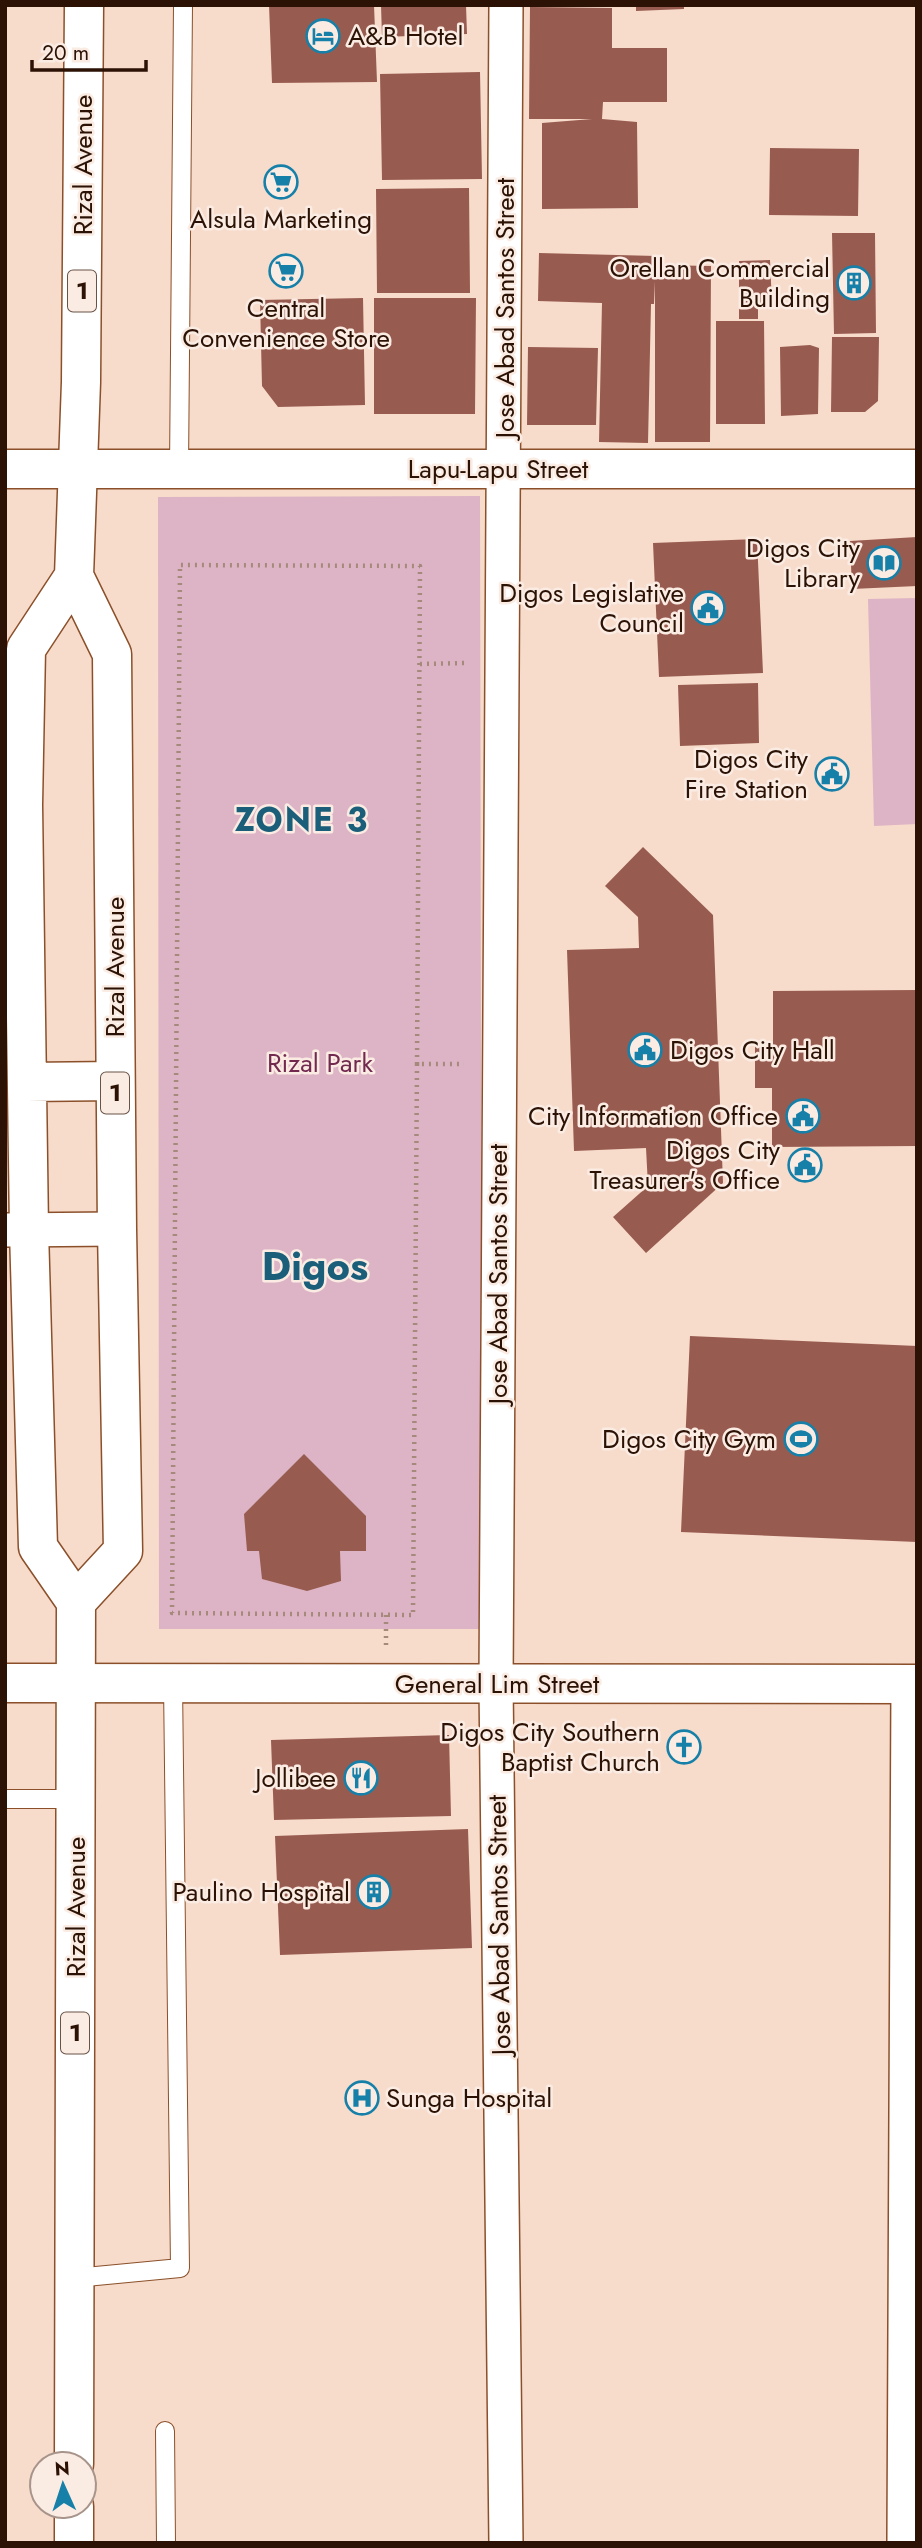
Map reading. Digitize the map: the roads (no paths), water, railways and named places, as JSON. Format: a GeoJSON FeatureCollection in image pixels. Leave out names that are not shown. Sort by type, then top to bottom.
{"type":"FeatureCollection","features":[{"type":"Feature","properties":{"kind":"main road","name":"Rizal Avenue"},"geometry":{"type":"LineString","coordinates":[[74,2450],[76,1602],[123,1551],[115,1081],[113,654],[74,576],[79,469],[84,5]]}},
{"type":"Feature","properties":{"kind":"main road","name":"Lapu-Lapu Street"},"geometry":{"type":"LineString","coordinates":[[5,469],[917,469]]}},
{"type":"Feature","properties":{"kind":"main road"},"geometry":{"type":"LineString","coordinates":[[74,576],[26,649],[14,805],[27,1082],[17,1230],[38,1547],[76,1602]]}},
{"type":"Feature","properties":{"kind":"main road"},"geometry":{"type":"LineString","coordinates":[[27,1082],[115,1081]]}},
{"type":"Feature","properties":{"kind":"main road","name":"General Lim Street"},"geometry":{"type":"LineString","coordinates":[[5,1683],[913,1684]]}},
{"type":"Feature","properties":{"kind":"main road"},"geometry":{"type":"LineString","coordinates":[[74,2520],[74,2543]]}},
{"type":"Feature","properties":{"kind":"street","name":"Jose Abad Santos Street"},"geometry":{"type":"LineString","coordinates":[[506,5],[496,1684],[506,2543]]}},
{"type":"Feature","properties":{"kind":"street"},"geometry":{"type":"LineString","coordinates":[[17,1230],[117,1229]]}},
{"type":"Feature","properties":{"kind":"street"},"geometry":{"type":"LineString","coordinates":[[904,2543],[913,1684]]}},
{"type":"Feature","properties":{"kind":"lane"},"geometry":{"type":"LineString","coordinates":[[179,469],[183,5]]}},
{"type":"Feature","properties":{"kind":"lane"},"geometry":{"type":"LineString","coordinates":[[75,2278],[180,2268],[173,1683]]}},
{"type":"Feature","properties":{"kind":"lane"},"geometry":{"type":"LineString","coordinates":[[5,1799],[76,1799]]}},
{"type":"Feature","properties":{"kind":"lane"},"geometry":{"type":"LineString","coordinates":[[165,2431],[166,2543]]}},
{"type":"Feature","properties":{"kind":"place","name":"A&B Hotel"},"geometry":{"type":"Point","coordinates":[323,36]}},
{"type":"Feature","properties":{"kind":"place","name":"Alsula Marketing"},"geometry":{"type":"Point","coordinates":[281,182]}},
{"type":"Feature","properties":{"kind":"place","name":"Central Convenience Store"},"geometry":{"type":"Point","coordinates":[286,271]}},
{"type":"Feature","properties":{"kind":"place","name":"Orellan Commercial Building"},"geometry":{"type":"Point","coordinates":[854,283]}},
{"type":"Feature","properties":{"kind":"place","name":"Digos City Library"},"geometry":{"type":"Point","coordinates":[884,563]}},
{"type":"Feature","properties":{"kind":"place","name":"Digos Legislative Council"},"geometry":{"type":"Point","coordinates":[708,608]}},
{"type":"Feature","properties":{"kind":"place","name":"Digos City Fire Station"},"geometry":{"type":"Point","coordinates":[832,774]}},
{"type":"Feature","properties":{"kind":"place","name":"Digos City Hall"},"geometry":{"type":"Point","coordinates":[645,1050]}},
{"type":"Feature","properties":{"kind":"place","name":"City Information Office"},"geometry":{"type":"Point","coordinates":[803,1116]}},
{"type":"Feature","properties":{"kind":"place","name":"Digos City Treasurer's Office"},"geometry":{"type":"Point","coordinates":[805,1165]}},
{"type":"Feature","properties":{"kind":"place","name":"Digos City Gym"},"geometry":{"type":"Point","coordinates":[801,1439]}},
{"type":"Feature","properties":{"kind":"place","name":"Digos City Southern Baptist Church"},"geometry":{"type":"Point","coordinates":[684,1747]}},
{"type":"Feature","properties":{"kind":"place","name":"Jollibee"},"geometry":{"type":"Point","coordinates":[361,1778]}},
{"type":"Feature","properties":{"kind":"place","name":"Paulino Hospital"},"geometry":{"type":"Point","coordinates":[374,1892]}},
{"type":"Feature","properties":{"kind":"place","name":"Sunga Hospital"},"geometry":{"type":"Point","coordinates":[362,2098]}},
{"type":"Feature","properties":{"kind":"district","name":"ZONE 3"},"geometry":{"type":"Point","coordinates":[302,819]}},
{"type":"Feature","properties":{"kind":"district","name":"Digos"},"geometry":{"type":"Point","coordinates":[315,1266]}},
{"type":"Feature","properties":{"kind":"park label","name":"Rizal Park"},"geometry":{"type":"Point","coordinates":[320,1063]}}]}
